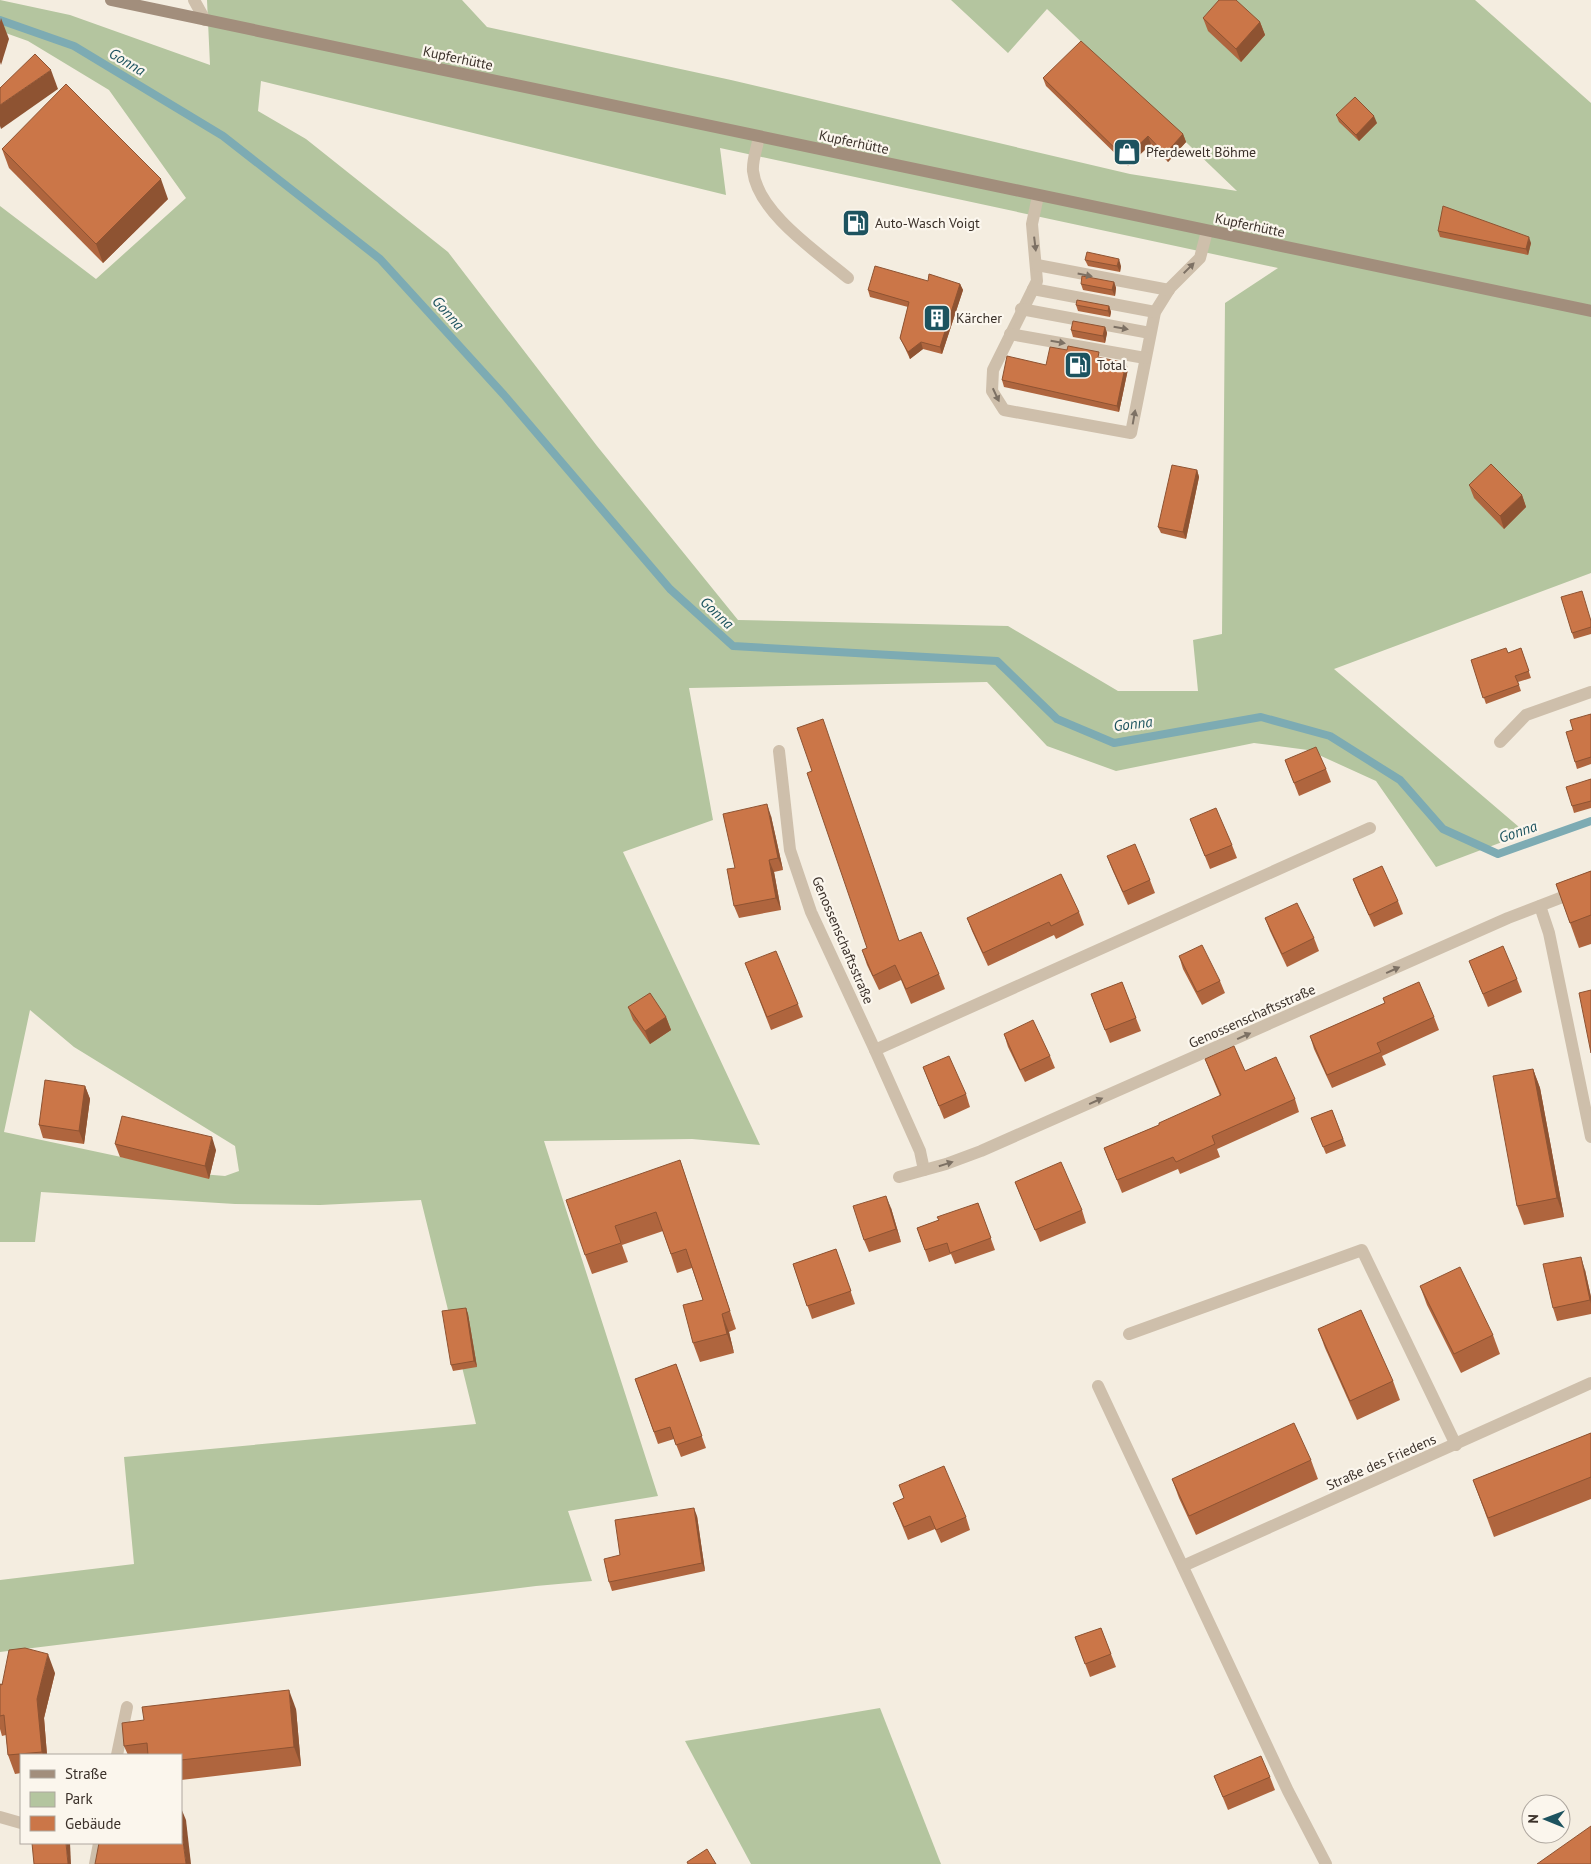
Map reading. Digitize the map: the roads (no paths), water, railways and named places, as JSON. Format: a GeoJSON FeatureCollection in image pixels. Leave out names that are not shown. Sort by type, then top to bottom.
{"type":"FeatureCollection","features":[{"type":"Feature","properties":{"kind":"main road","name":"Kupferhütte"},"geometry":{"type":"LineString","coordinates":[[111,0],[1591,311]]}},
{"type":"Feature","properties":{"kind":"street"},"geometry":{"type":"LineString","coordinates":[[194,0],[205,20]]}},
{"type":"Feature","properties":{"kind":"street"},"geometry":{"type":"LineString","coordinates":[[759,137],[753,170],[758,190],[764,200],[801,238],[848,278]]}},
{"type":"Feature","properties":{"kind":"street"},"geometry":{"type":"LineString","coordinates":[[1038,196],[1032,224],[1037,281],[1021,309],[994,370],[992,391],[1004,410],[1131,433],[1144,358],[1155,312],[1168,290],[1200,258],[1207,231]]}},
{"type":"Feature","properties":{"kind":"street"},"geometry":{"type":"LineString","coordinates":[[1037,265],[1168,290]]}},
{"type":"Feature","properties":{"kind":"street"},"geometry":{"type":"LineString","coordinates":[[1033,289],[1155,312]]}},
{"type":"Feature","properties":{"kind":"street"},"geometry":{"type":"LineString","coordinates":[[1021,309],[1150,333]]}},
{"type":"Feature","properties":{"kind":"street"},"geometry":{"type":"LineString","coordinates":[[1010,334],[1144,358]]}},
{"type":"Feature","properties":{"kind":"street"},"geometry":{"type":"LineString","coordinates":[[1500,742],[1526,715],[1591,692]]}},
{"type":"Feature","properties":{"kind":"street","name":"Genossenschaftsstraße"},"geometry":{"type":"LineString","coordinates":[[779,751],[790,850],[811,912],[920,1151],[924,1170]]}},
{"type":"Feature","properties":{"kind":"street"},"geometry":{"type":"LineString","coordinates":[[875,1050],[1370,828]]}},
{"type":"Feature","properties":{"kind":"street","name":"Genossenschaftsstraße"},"geometry":{"type":"LineString","coordinates":[[899,1176],[924,1170],[981,1151],[1540,906],[1591,886]]}},
{"type":"Feature","properties":{"kind":"street"},"geometry":{"type":"LineString","coordinates":[[1540,906],[1549,933],[1591,1137]]}},
{"type":"Feature","properties":{"kind":"street"},"geometry":{"type":"LineString","coordinates":[[1129,1334],[1362,1250],[1456,1445]]}},
{"type":"Feature","properties":{"kind":"street","name":"Straße des Friedens"},"geometry":{"type":"LineString","coordinates":[[1183,1566],[1591,1383]]}},
{"type":"Feature","properties":{"kind":"street"},"geometry":{"type":"LineString","coordinates":[[1098,1386],[1288,1791],[1326,1864]]}},
{"type":"Feature","properties":{"kind":"street"},"geometry":{"type":"LineString","coordinates":[[117,1754],[126,1707]]}},
{"type":"Feature","properties":{"kind":"street"},"geometry":{"type":"LineString","coordinates":[[0,1817],[20,1823]]}},
{"type":"Feature","properties":{"kind":"street"},"geometry":{"type":"LineString","coordinates":[[95,1864],[99,1844]]}},
{"type":"Feature","properties":{"kind":"waterway","name":"Gonna"},"geometry":{"type":"LineString","coordinates":[[0,20],[74,46],[223,136],[380,259],[504,395],[670,589],[733,646],[997,661],[1057,719],[1114,743],[1261,717],[1330,736],[1400,780],[1443,829],[1498,854],[1591,821]]}},
{"type":"Feature","properties":{"kind":"place","name":"Pferdewelt Böhme"},"geometry":{"type":"Point","coordinates":[1127,152]}},
{"type":"Feature","properties":{"kind":"place","name":"Auto-Wasch Voigt"},"geometry":{"type":"Point","coordinates":[856,223]}},
{"type":"Feature","properties":{"kind":"place","name":"Kärcher"},"geometry":{"type":"Point","coordinates":[937,318]}},
{"type":"Feature","properties":{"kind":"place","name":"Total"},"geometry":{"type":"Point","coordinates":[1078,365]}}]}
